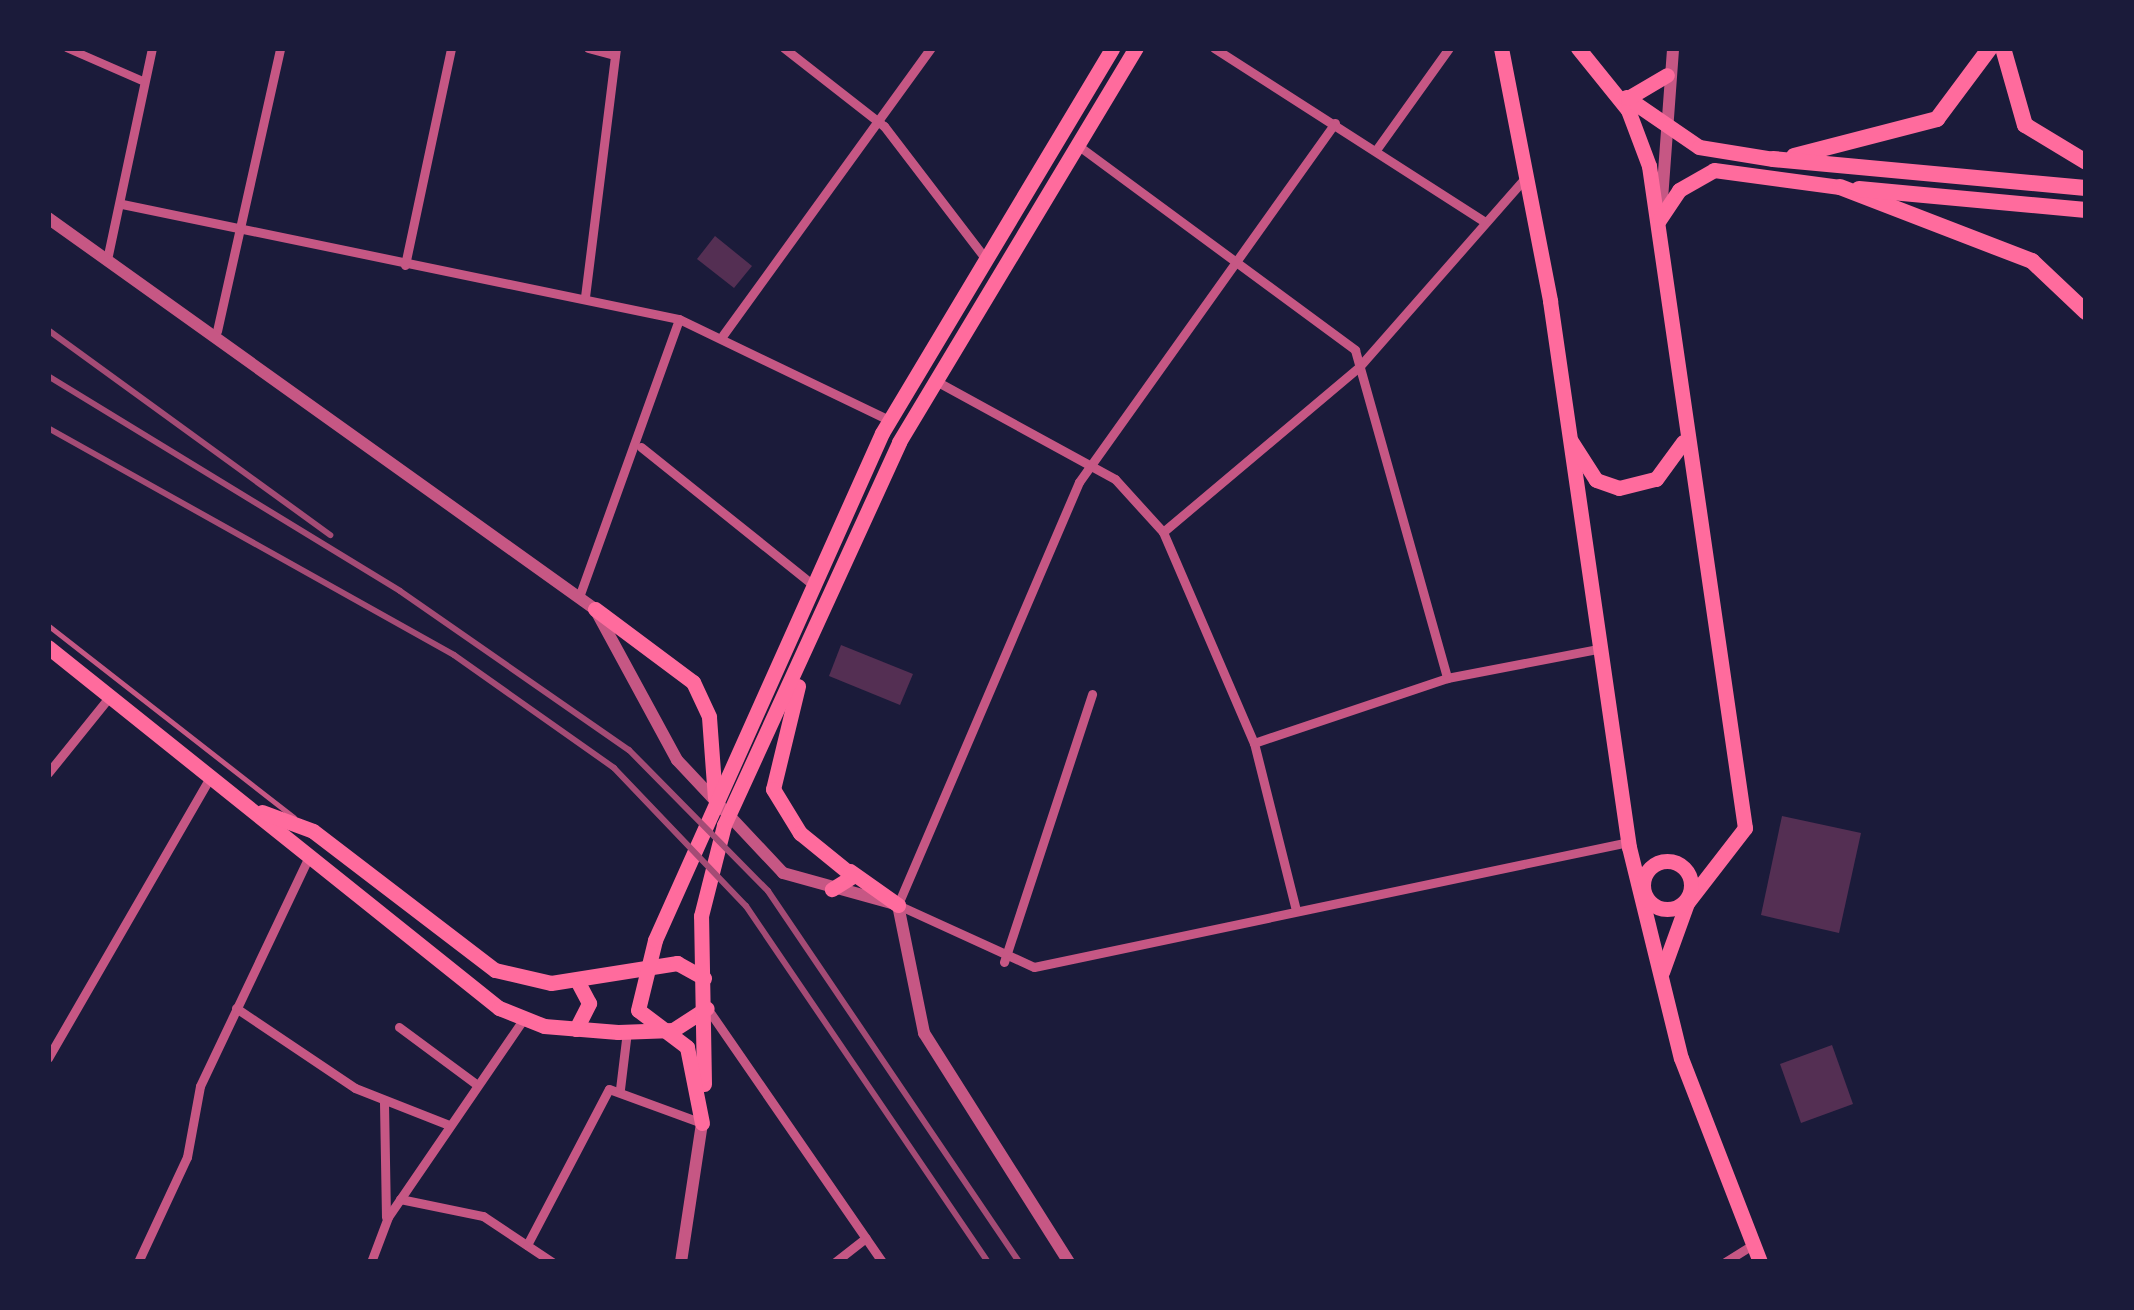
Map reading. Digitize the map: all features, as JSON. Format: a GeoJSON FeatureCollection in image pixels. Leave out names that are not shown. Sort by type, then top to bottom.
{"type":"FeatureCollection","features":[{"type":"Feature","properties":{"kind":"highway"},"geometry":{"type":"LineString","coordinates":[[1773,159],[1937,119],[1990,48]]}},
{"type":"Feature","properties":{"kind":"highway"},"geometry":{"type":"LineString","coordinates":[[2003,48],[2026,125],[2086,162]]}},
{"type":"Feature","properties":{"kind":"highway"},"geometry":{"type":"LineString","coordinates":[[1773,159],[2086,188]]}},
{"type":"Feature","properties":{"kind":"highway"},"geometry":{"type":"LineString","coordinates":[[1840,187],[2086,210]]}},
{"type":"Feature","properties":{"kind":"highway"},"geometry":{"type":"LineString","coordinates":[[1840,187],[2032,261],[2086,312]]}},
{"type":"Feature","properties":{"kind":"main road"},"geometry":{"type":"LineString","coordinates":[[702,1123],[691,1054],[669,1030],[638,1010],[681,874],[889,420],[1112,48]]}},
{"type":"Feature","properties":{"kind":"main road"},"geometry":{"type":"LineString","coordinates":[[702,1123],[707,882],[747,779],[906,430],[1136,48]]}},
{"type":"Feature","properties":{"kind":"main road"},"geometry":{"type":"LineString","coordinates":[[1501,48],[1529,174],[1628,842],[1660,981],[1760,1262]]}},
{"type":"Feature","properties":{"kind":"main road"},"geometry":{"type":"LineString","coordinates":[[1579,48],[1672,134],[1718,154],[1773,159]]}},
{"type":"Feature","properties":{"kind":"main road"},"geometry":{"type":"LineString","coordinates":[[1628,98],[1667,75]]}},
{"type":"Feature","properties":{"kind":"main road"},"geometry":{"type":"LineString","coordinates":[[1612,83],[1640,134],[1659,220],[1683,441],[1745,828],[1698,891],[1660,981]]}},
{"type":"Feature","properties":{"kind":"main road"},"geometry":{"type":"LineString","coordinates":[[1659,220],[1679,190],[1714,170],[1840,187]]}},
{"type":"Feature","properties":{"kind":"main road"},"geometry":{"type":"LineString","coordinates":[[1567,433],[1596,480],[1619,488],[1656,479],[1683,441]]}},
{"type":"Feature","properties":{"kind":"main road"},"geometry":{"type":"LineString","coordinates":[[828,602],[772,788],[800,833],[898,905]]}},
{"type":"Feature","properties":{"kind":"main road"},"geometry":{"type":"LineString","coordinates":[[595,609],[693,682],[714,745],[715,801]]}},
{"type":"Feature","properties":{"kind":"main road"},"geometry":{"type":"LineString","coordinates":[[48,646],[523,1020],[577,1029],[669,1030],[707,1008]]}},
{"type":"Feature","properties":{"kind":"main road"},"geometry":{"type":"LineString","coordinates":[[248,806],[313,831],[473,958],[524,980],[577,980],[677,963],[704,978]]}},
{"type":"Feature","properties":{"kind":"main road"},"geometry":{"type":"LineString","coordinates":[[1640,896],[1648,872],[1667,863],[1698,891]]}},
{"type":"Feature","properties":{"kind":"main road"},"geometry":{"type":"LineString","coordinates":[[832,889],[849,885],[850,871]]}},
{"type":"Feature","properties":{"kind":"main road"},"geometry":{"type":"LineString","coordinates":[[1640,896],[1664,906],[1698,891]]}},
{"type":"Feature","properties":{"kind":"main road"},"geometry":{"type":"LineString","coordinates":[[577,980],[590,1003],[577,1029]]}},
{"type":"Feature","properties":{"kind":"street"},"geometry":{"type":"LineString","coordinates":[[67,48],[145,82]]}},
{"type":"Feature","properties":{"kind":"street"},"geometry":{"type":"LineString","coordinates":[[108,255],[152,48]]}},
{"type":"Feature","properties":{"kind":"street"},"geometry":{"type":"LineString","coordinates":[[217,331],[280,48]]}},
{"type":"Feature","properties":{"kind":"street"},"geometry":{"type":"LineString","coordinates":[[405,265],[451,48]]}},
{"type":"Feature","properties":{"kind":"street"},"geometry":{"type":"LineString","coordinates":[[584,297],[615,51],[588,48]]}},
{"type":"Feature","properties":{"kind":"street"},"geometry":{"type":"LineString","coordinates":[[784,48],[884,126],[984,256]]}},
{"type":"Feature","properties":{"kind":"street"},"geometry":{"type":"LineString","coordinates":[[723,335],[884,126],[931,48]]}},
{"type":"Feature","properties":{"kind":"street"},"geometry":{"type":"LineString","coordinates":[[1214,48],[1483,221]]}},
{"type":"Feature","properties":{"kind":"street"},"geometry":{"type":"LineString","coordinates":[[1376,150],[1449,48]]}},
{"type":"Feature","properties":{"kind":"street"},"geometry":{"type":"LineString","coordinates":[[1659,220],[1672,134],[1667,75],[1672,48]]}},
{"type":"Feature","properties":{"kind":"street"},"geometry":{"type":"LineString","coordinates":[[1069,1262],[924,1033],[898,905],[1089,465],[1335,123]]}},
{"type":"Feature","properties":{"kind":"street"},"geometry":{"type":"LineString","coordinates":[[1076,144],[1241,257],[1346,338],[1359,367],[1447,678]]}},
{"type":"Feature","properties":{"kind":"street"},"geometry":{"type":"LineString","coordinates":[[1163,532],[1359,367],[1529,174]]}},
{"type":"Feature","properties":{"kind":"street"},"geometry":{"type":"LineString","coordinates":[[122,204],[680,319],[723,335],[906,430]]}},
{"type":"Feature","properties":{"kind":"street"},"geometry":{"type":"LineString","coordinates":[[48,218],[217,331],[595,609],[677,760],[783,873],[898,905],[1004,962],[1034,967],[1628,842]]}},
{"type":"Feature","properties":{"kind":"street"},"geometry":{"type":"LineString","coordinates":[[579,597],[641,447],[680,319]]}},
{"type":"Feature","properties":{"kind":"street"},"geometry":{"type":"LineString","coordinates":[[933,380],[1089,465],[1138,498],[1163,532],[1254,743],[1296,910]]}},
{"type":"Feature","properties":{"kind":"street"},"geometry":{"type":"LineString","coordinates":[[641,447],[813,585]]}},
{"type":"Feature","properties":{"kind":"street"},"geometry":{"type":"LineString","coordinates":[[1254,743],[1447,678],[1598,649]]}},
{"type":"Feature","properties":{"kind":"street"},"geometry":{"type":"LineString","coordinates":[[1004,962],[1091,694]]}},
{"type":"Feature","properties":{"kind":"street"},"geometry":{"type":"LineString","coordinates":[[48,772],[111,695]]}},
{"type":"Feature","properties":{"kind":"street"},"geometry":{"type":"LineString","coordinates":[[48,1058],[211,776]]}},
{"type":"Feature","properties":{"kind":"street"},"geometry":{"type":"LineString","coordinates":[[138,1262],[178,1183],[200,1086],[309,856]]}},
{"type":"Feature","properties":{"kind":"street"},"geometry":{"type":"LineString","coordinates":[[236,1008],[384,1103],[448,1125]]}},
{"type":"Feature","properties":{"kind":"street"},"geometry":{"type":"LineString","coordinates":[[707,1008],[882,1262]]}},
{"type":"Feature","properties":{"kind":"street"},"geometry":{"type":"LineString","coordinates":[[370,1262],[400,1199],[523,1020]]}},
{"type":"Feature","properties":{"kind":"street"},"geometry":{"type":"LineString","coordinates":[[399,1027],[476,1084]]}},
{"type":"Feature","properties":{"kind":"street"},"geometry":{"type":"LineString","coordinates":[[620,1088],[627,1031]]}},
{"type":"Feature","properties":{"kind":"street"},"geometry":{"type":"LineString","coordinates":[[527,1245],[609,1089],[620,1088],[702,1123],[681,1262]]}},
{"type":"Feature","properties":{"kind":"street"},"geometry":{"type":"LineString","coordinates":[[384,1103],[386,1222]]}},
{"type":"Feature","properties":{"kind":"street"},"geometry":{"type":"LineString","coordinates":[[400,1199],[483,1216],[552,1262]]}},
{"type":"Feature","properties":{"kind":"street"},"geometry":{"type":"LineString","coordinates":[[835,1262],[866,1238]]}},
{"type":"Feature","properties":{"kind":"street"},"geometry":{"type":"LineString","coordinates":[[1724,1262],[1754,1244]]}},
{"type":"Feature","properties":{"kind":"lane"},"geometry":{"type":"LineString","coordinates":[[48,625],[313,831]]}},
{"type":"Feature","properties":{"kind":"building"},"geometry":{"type":"Polygon","coordinates":[[[715,236],[752,266],[734,288],[697,259],[715,236]]]}},
{"type":"Feature","properties":{"kind":"building"},"geometry":{"type":"Polygon","coordinates":[[[841,645],[913,674],[900,705],[829,676],[841,645]]]}},
{"type":"Feature","properties":{"kind":"building"},"geometry":{"type":"Polygon","coordinates":[[[1782,816],[1861,833],[1839,933],[1761,915],[1782,816]]]}},
{"type":"Feature","properties":{"kind":"building"},"geometry":{"type":"Polygon","coordinates":[[[1832,1045],[1853,1104],[1801,1123],[1780,1064],[1832,1045]]]}},
{"type":"Feature","properties":{"kind":"railway"},"geometry":{"type":"LineString","coordinates":[[48,330],[330,535]]}},
{"type":"Feature","properties":{"kind":"railway"},"geometry":{"type":"LineString","coordinates":[[48,376],[400,591],[629,750],[768,891],[1019,1262]]}},
{"type":"Feature","properties":{"kind":"railway"},"geometry":{"type":"LineString","coordinates":[[48,428],[454,655],[614,768],[746,906],[988,1262]]}}]}
